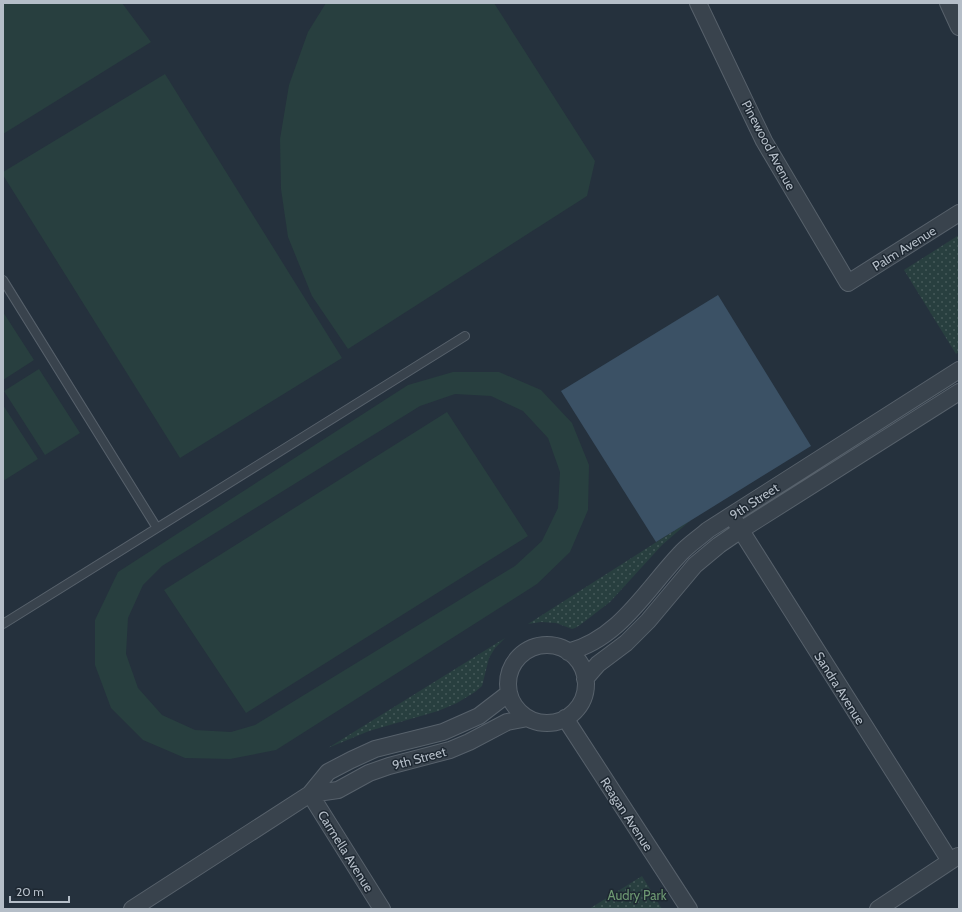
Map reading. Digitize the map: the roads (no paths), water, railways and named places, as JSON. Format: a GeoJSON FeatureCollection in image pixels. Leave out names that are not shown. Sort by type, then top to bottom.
{"type":"FeatureCollection","features":[{"type":"Feature","properties":{"kind":"street","name":"Pinewood Avenue"},"geometry":{"type":"LineString","coordinates":[[698,3],[764,141],[848,283]]}},
{"type":"Feature","properties":{"kind":"street"},"geometry":{"type":"LineString","coordinates":[[948,3],[959,27]]}},
{"type":"Feature","properties":{"kind":"street","name":"Palm Avenue"},"geometry":{"type":"LineString","coordinates":[[848,283],[959,214]]}},
{"type":"Feature","properties":{"kind":"street","name":"9th Street"},"geometry":{"type":"LineString","coordinates":[[568,652],[582,648],[596,641],[611,630],[632,611],[681,553],[708,530],[959,370]]}},
{"type":"Feature","properties":{"kind":"street"},"geometry":{"type":"LineString","coordinates":[[944,380],[957,397]]}},
{"type":"Feature","properties":{"kind":"street","name":"9th Street"},"geometry":{"type":"LineString","coordinates":[[586,679],[598,664],[626,643],[648,621],[695,565],[720,545],[741,530],[957,397]]}},
{"type":"Feature","properties":{"kind":"street","name":"Sandra Avenue"},"geometry":{"type":"LineString","coordinates":[[731,515],[954,858]]}},
{"type":"Feature","properties":{"kind":"street"},"geometry":{"type":"LineString","coordinates":[[550,645],[568,652],[580,663],[586,679],[584,694],[580,704],[574,712],[556,722],[537,722],[528,718],[520,712],[509,693],[508,681],[511,669],[517,659],[526,651],[538,646],[550,645]]}},
{"type":"Feature","properties":{"kind":"street","name":"9th Street"},"geometry":{"type":"LineString","coordinates":[[132,909],[310,794],[328,772],[375,749],[443,732],[479,716],[509,693]]}},
{"type":"Feature","properties":{"kind":"street","name":"9th Street"},"geometry":{"type":"LineString","coordinates":[[310,794],[338,790],[369,773],[389,766],[450,750],[507,722],[528,718]]}},
{"type":"Feature","properties":{"kind":"street","name":"Reagan Avenue"},"geometry":{"type":"LineString","coordinates":[[565,718],[689,909]]}},
{"type":"Feature","properties":{"kind":"street","name":"Carmella Avenue"},"geometry":{"type":"LineString","coordinates":[[310,794],[382,909]]}},
{"type":"Feature","properties":{"kind":"street"},"geometry":{"type":"LineString","coordinates":[[878,909],[954,858]]}},
{"type":"Feature","properties":{"kind":"lane"},"geometry":{"type":"LineString","coordinates":[[3,280],[157,528]]}},
{"type":"Feature","properties":{"kind":"lane"},"geometry":{"type":"LineString","coordinates":[[3,624],[464,336]]}},
{"type":"Feature","properties":{"kind":"water"},"geometry":{"type":"Polygon","coordinates":[[[718,295],[811,446],[656,542],[561,391],[718,295]]]}},
{"type":"Feature","properties":{"kind":"park label","name":"Audry Park"},"geometry":{"type":"Point","coordinates":[637,895]}}]}
